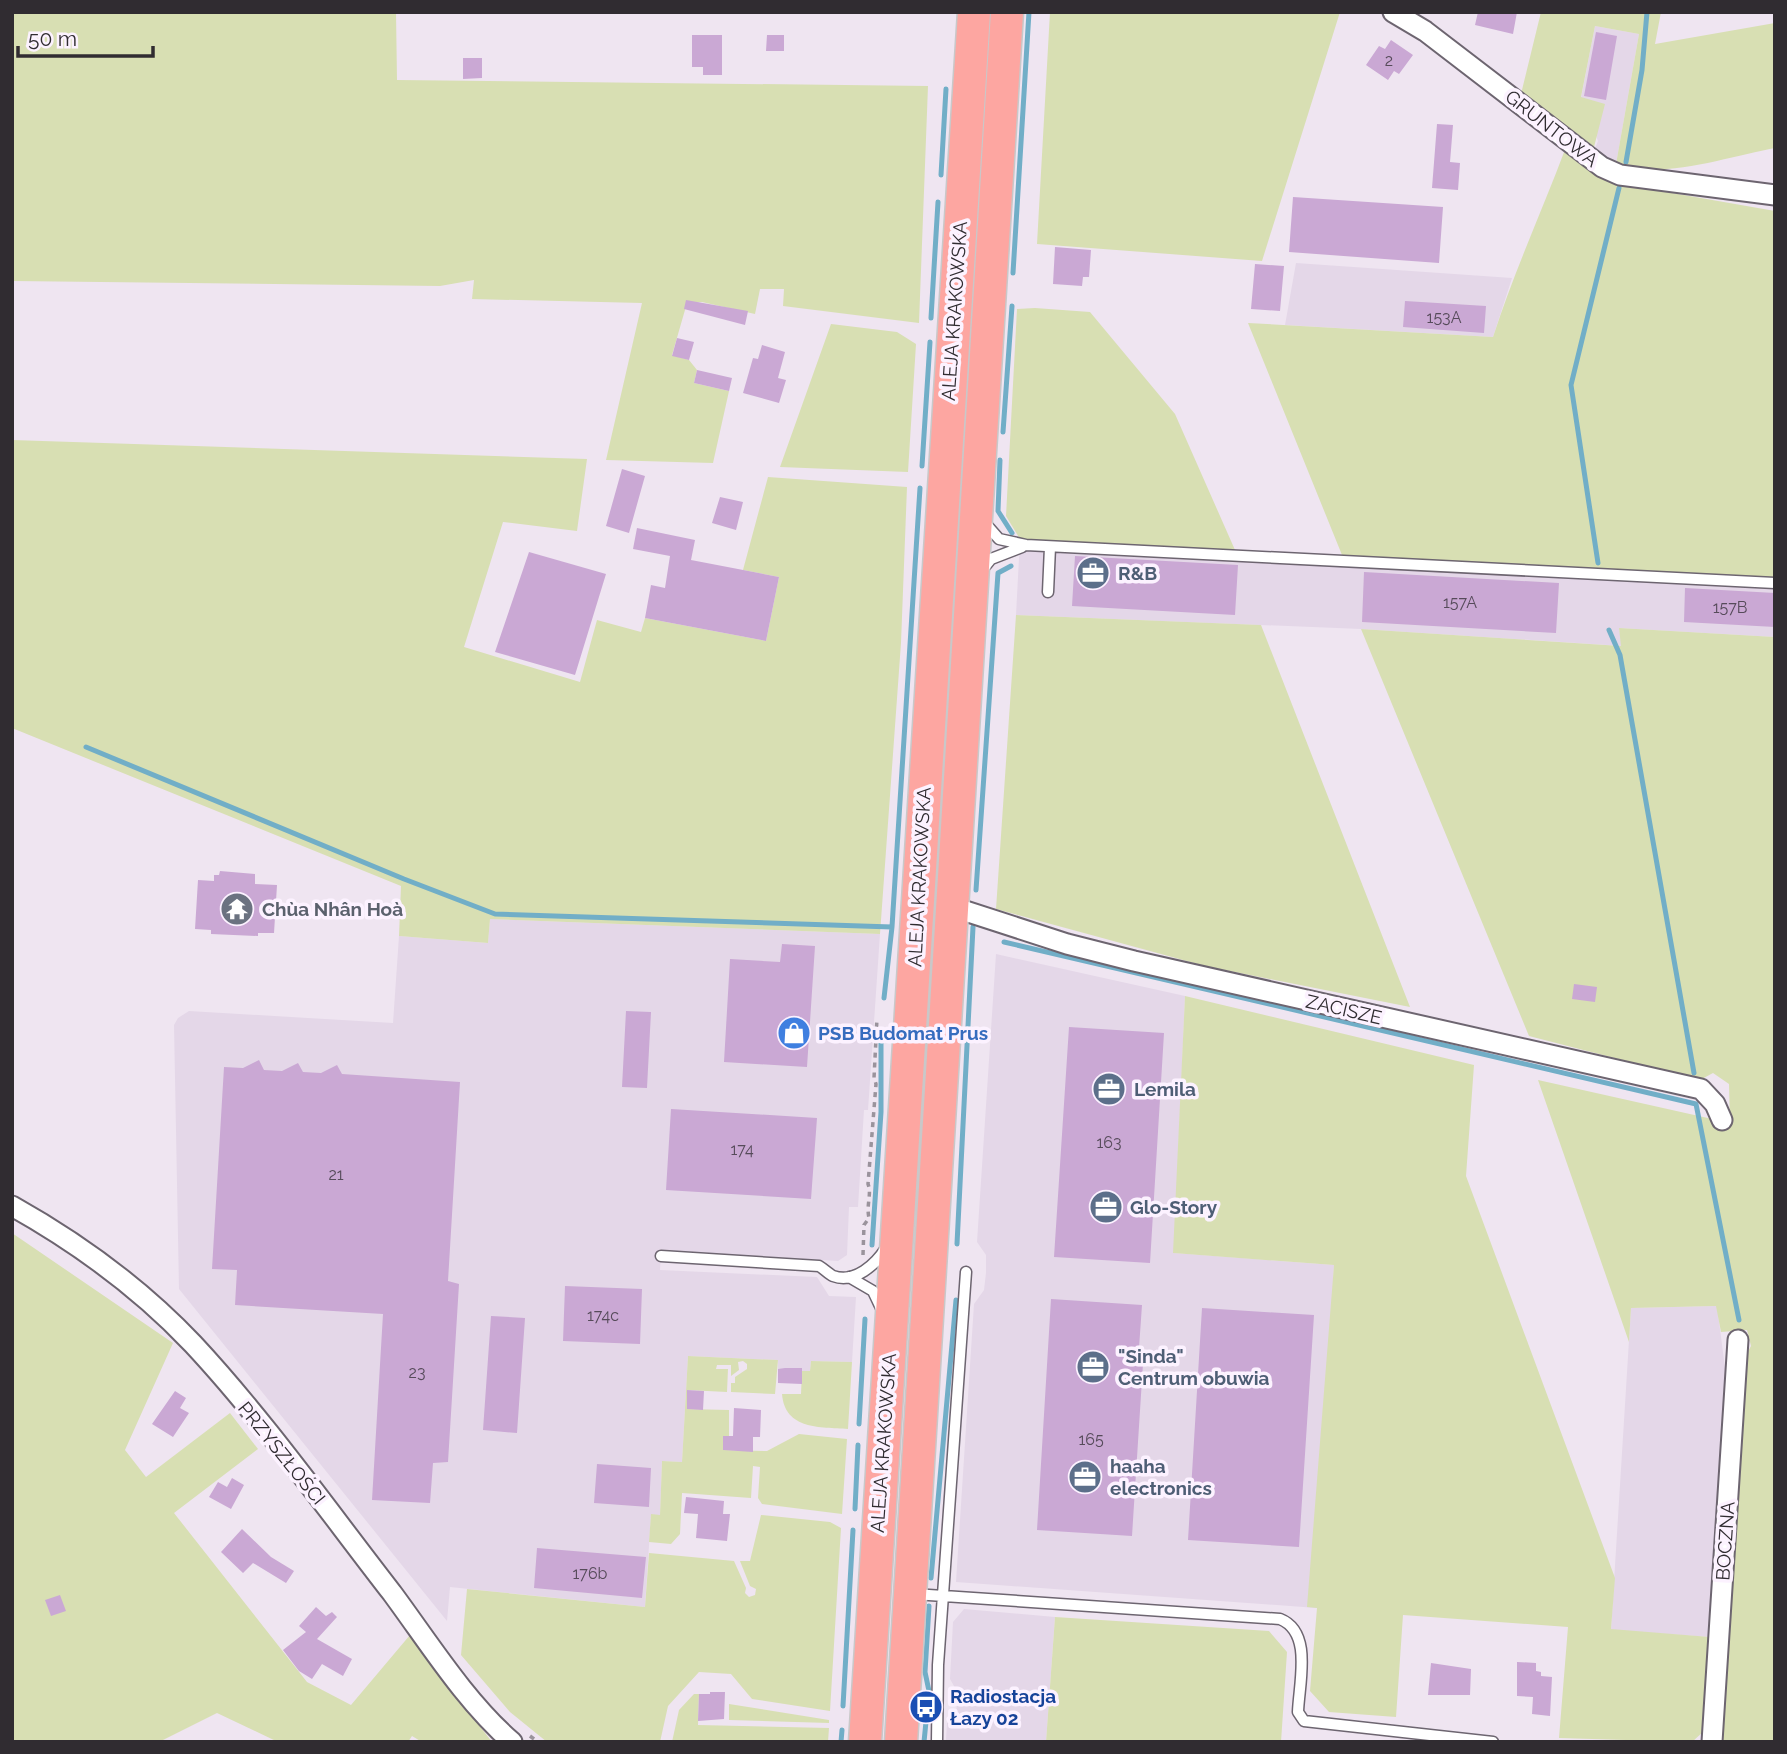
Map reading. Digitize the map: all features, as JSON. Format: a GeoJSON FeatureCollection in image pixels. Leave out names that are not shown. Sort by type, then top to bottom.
{"type":"FeatureCollection","features":[{"type":"Feature","properties":{"kind":"main road","name":"ALEJA KRAKOWSKA"},"geometry":{"type":"LineString","coordinates":[[865,1742],[974,12]]}},
{"type":"Feature","properties":{"kind":"main road","name":"ALEJA KRAKOWSKA"},"geometry":{"type":"LineString","coordinates":[[901,1742],[1007,12]]}},
{"type":"Feature","properties":{"kind":"street","name":"GRUNTOWA"},"geometry":{"type":"LineString","coordinates":[[1393,12],[1425,31],[1602,167],[1620,175],[1775,195]]}},
{"type":"Feature","properties":{"kind":"street","name":"ZACISZE"},"geometry":{"type":"LineString","coordinates":[[953,907],[1121,958],[1701,1089],[1715,1104],[1722,1120]]}},
{"type":"Feature","properties":{"kind":"street","name":"PRZYSZŁOŚCI"},"geometry":{"type":"LineString","coordinates":[[12,1206],[70,1241],[140,1296],[195,1346],[319,1499],[497,1729],[512,1742]]}},
{"type":"Feature","properties":{"kind":"street","name":"BOCZNA"},"geometry":{"type":"LineString","coordinates":[[1712,1742],[1738,1340]]}},
{"type":"Feature","properties":{"kind":"lane"},"geometry":{"type":"LineString","coordinates":[[977,510],[999,539],[1026,545],[1775,583]]}},
{"type":"Feature","properties":{"kind":"lane"},"geometry":{"type":"LineString","coordinates":[[971,612],[983,569],[991,558],[1026,545]]}},
{"type":"Feature","properties":{"kind":"lane"},"geometry":{"type":"LineString","coordinates":[[1048,592],[1050,547]]}},
{"type":"Feature","properties":{"kind":"lane"},"geometry":{"type":"LineString","coordinates":[[849,1277],[873,1266],[898,1227]]}},
{"type":"Feature","properties":{"kind":"lane"},"geometry":{"type":"LineString","coordinates":[[661,1256],[819,1266],[832,1276],[849,1277],[873,1291],[891,1337]]}},
{"type":"Feature","properties":{"kind":"lane"},"geometry":{"type":"LineString","coordinates":[[937,1742],[938,1664],[966,1272]]}},
{"type":"Feature","properties":{"kind":"lane"},"geometry":{"type":"LineString","coordinates":[[910,1593],[1280,1619],[1293,1625],[1301,1638],[1298,1712],[1304,1721],[1493,1742]]}},
{"type":"Feature","properties":{"kind":"path"},"geometry":{"type":"LineString","coordinates":[[863,1262],[864,1224],[869,1219],[866,1210],[870,1192],[868,1184],[877,1018]]}},
{"type":"Feature","properties":{"kind":"shaded area"},"geometry":{"type":"Polygon","coordinates":[[[1595,26],[1639,34],[1616,164],[1593,154],[1598,141],[1581,98],[1595,26]]]}},
{"type":"Feature","properties":{"kind":"shaded area"},"geometry":{"type":"Polygon","coordinates":[[[1296,263],[1512,278],[1493,337],[1285,325],[1296,263]]]}},
{"type":"Feature","properties":{"kind":"shaded area"},"geometry":{"type":"Polygon","coordinates":[[[1020,539],[1775,579],[1775,637],[1619,628],[1622,646],[1361,629],[1016,615],[1020,539]]]}},
{"type":"Feature","properties":{"kind":"shaded area"},"geometry":{"type":"Polygon","coordinates":[[[490,919],[880,934],[868,1110],[864,1110],[858,1207],[849,1207],[847,1255],[838,1261],[661,1250],[660,1270],[817,1277],[829,1296],[856,1297],[852,1362],[811,1361],[810,1371],[802,1371],[778,1369],[778,1360],[688,1356],[682,1462],[662,1461],[660,1516],[651,1515],[645,1607],[450,1587],[447,1621],[179,1289],[174,1025],[178,1018],[189,1011],[393,1023],[399,936],[488,943],[490,919]]]}},
{"type":"Feature","properties":{"kind":"shaded area"},"geometry":{"type":"Polygon","coordinates":[[[996,954],[1185,996],[1174,1253],[1334,1265],[1317,1608],[956,1582],[974,1304],[984,1290],[986,1273],[986,1255],[977,1242],[996,954]]]}},
{"type":"Feature","properties":{"kind":"shaded area"},"geometry":{"type":"Polygon","coordinates":[[[1717,1306],[1725,1368],[1710,1637],[1611,1630],[1631,1308],[1717,1306]]]}},
{"type":"Feature","properties":{"kind":"shaded area"},"geometry":{"type":"Polygon","coordinates":[[[964,1609],[1055,1617],[1046,1742],[946,1740],[947,1723],[956,1714],[958,1693],[950,1679],[953,1622],[964,1609]]]}},
{"type":"Feature","properties":{"kind":"green space"},"geometry":{"type":"Polygon","coordinates":[[[12,12],[396,12],[397,80],[928,86],[919,323],[783,306],[784,289],[760,289],[755,314],[702,302],[687,303],[672,355],[689,360],[697,370],[694,383],[729,391],[713,463],[606,460],[642,303],[472,299],[474,280],[440,286],[12,281],[12,12]]]}},
{"type":"Feature","properties":{"kind":"green space"},"geometry":{"type":"Polygon","coordinates":[[[1050,12],[1340,12],[1262,261],[1037,244],[1050,12]]]}},
{"type":"Feature","properties":{"kind":"green space"},"geometry":{"type":"Polygon","coordinates":[[[1541,12],[1661,12],[1655,44],[1775,23],[1775,148],[1673,169],[1633,169],[1616,164],[1639,34],[1595,26],[1581,97],[1605,104],[1594,147],[1569,136],[1521,94],[1541,12]]]}},
{"type":"Feature","properties":{"kind":"green space"},"geometry":{"type":"Polygon","coordinates":[[[1566,147],[1621,184],[1775,211],[1775,579],[1342,555],[1248,323],[1493,337],[1566,147]]]}},
{"type":"Feature","properties":{"kind":"green space"},"geometry":{"type":"Polygon","coordinates":[[[1017,309],[1090,312],[1175,414],[1235,550],[1020,539],[1006,516],[1017,309]]]}},
{"type":"Feature","properties":{"kind":"green space"},"geometry":{"type":"Polygon","coordinates":[[[831,324],[897,332],[916,344],[908,472],[780,467],[831,324]]]}},
{"type":"Feature","properties":{"kind":"green space"},"geometry":{"type":"Polygon","coordinates":[[[12,440],[587,459],[577,531],[503,522],[464,647],[580,682],[597,620],[641,632],[645,618],[766,641],[779,577],[743,570],[768,477],[907,487],[901,643],[880,934],[490,919],[488,943],[399,936],[401,886],[12,728],[12,440]]]}},
{"type":"Feature","properties":{"kind":"green space"},"geometry":{"type":"Polygon","coordinates":[[[1016,615],[1261,625],[1410,1007],[1205,966],[996,909],[1016,615]]]}},
{"type":"Feature","properties":{"kind":"green space"},"geometry":{"type":"Polygon","coordinates":[[[1619,628],[1775,637],[1775,1742],[1721,1742],[1744,1359],[1751,1346],[1747,1330],[1721,1332],[1716,1306],[1631,1308],[1629,1342],[1538,1080],[1730,1123],[1729,1084],[1713,1073],[1700,1080],[1529,1036],[1361,629],[1621,646],[1619,628]]]}},
{"type":"Feature","properties":{"kind":"green space"},"geometry":{"type":"Polygon","coordinates":[[[1185,996],[1474,1065],[1466,1176],[1615,1578],[1611,1629],[1710,1637],[1704,1731],[1692,1742],[1559,1738],[1568,1627],[1403,1615],[1396,1717],[1329,1712],[1310,1691],[1317,1608],[1307,1607],[1334,1265],[1173,1253],[1185,996]]]}},
{"type":"Feature","properties":{"kind":"green space"},"geometry":{"type":"Polygon","coordinates":[[[12,1233],[173,1343],[125,1450],[146,1477],[230,1413],[258,1449],[174,1513],[307,1682],[351,1705],[410,1635],[492,1742],[422,1742],[412,1736],[408,1742],[278,1742],[217,1713],[159,1742],[12,1742],[12,1233]]]}},
{"type":"Feature","properties":{"kind":"green space"},"geometry":{"type":"Polygon","coordinates":[[[688,1356],[778,1360],[775,1394],[731,1392],[731,1383],[735,1383],[735,1377],[747,1369],[747,1364],[738,1362],[739,1370],[731,1376],[731,1365],[717,1365],[716,1369],[728,1369],[727,1392],[687,1390],[687,1409],[729,1410],[729,1436],[723,1436],[723,1450],[767,1451],[799,1434],[847,1439],[842,1514],[762,1504],[758,1498],[760,1467],[753,1466],[751,1498],[682,1493],[680,1534],[671,1544],[649,1542],[651,1514],[660,1515],[662,1461],[682,1462],[688,1356]]]}},
{"type":"Feature","properties":{"kind":"green space"},"geometry":{"type":"Polygon","coordinates":[[[811,1361],[852,1362],[848,1429],[806,1424],[790,1414],[785,1406],[782,1394],[801,1394],[802,1371],[810,1371],[811,1361]]]}},
{"type":"Feature","properties":{"kind":"green space"},"geometry":{"type":"Polygon","coordinates":[[[761,1515],[830,1522],[841,1528],[830,1711],[752,1699],[731,1674],[699,1672],[668,1706],[660,1742],[547,1742],[510,1712],[461,1655],[467,1589],[645,1607],[649,1553],[734,1561],[746,1588],[745,1593],[749,1597],[755,1595],[756,1589],[750,1586],[740,1561],[750,1561],[761,1515]]]}},
{"type":"Feature","properties":{"kind":"green space"},"geometry":{"type":"Polygon","coordinates":[[[1055,1617],[1269,1631],[1287,1652],[1281,1742],[1046,1742],[1055,1617]]]}},
{"type":"Feature","properties":{"kind":"green space"},"geometry":{"type":"Polygon","coordinates":[[[694,1694],[699,1694],[698,1725],[829,1728],[828,1742],[672,1742],[679,1710],[694,1694]]]}},
{"type":"Feature","properties":{"kind":"green space"},"geometry":{"type":"Polygon","coordinates":[[[729,1704],[829,1720],[829,1723],[729,1720],[729,1704]]]}},
{"type":"Feature","properties":{"kind":"building"},"geometry":{"type":"Polygon","coordinates":[[[1478,12],[1517,12],[1513,34],[1475,25],[1478,12]]]}},
{"type":"Feature","properties":{"kind":"building"},"geometry":{"type":"Polygon","coordinates":[[[1596,32],[1617,36],[1606,100],[1584,96],[1596,32]]]}},
{"type":"Feature","properties":{"kind":"building"},"geometry":{"type":"Polygon","coordinates":[[[692,35],[722,35],[722,75],[703,75],[703,67],[692,67],[692,35]]]}},
{"type":"Feature","properties":{"kind":"building"},"geometry":{"type":"Polygon","coordinates":[[[767,35],[784,35],[784,51],[766,51],[767,35]]]}},
{"type":"Feature","properties":{"kind":"building"},"geometry":{"type":"Polygon","coordinates":[[[1391,40],[1413,55],[1399,74],[1394,71],[1388,80],[1366,65],[1379,46],[1385,49],[1391,40]]]}},
{"type":"Feature","properties":{"kind":"building"},"geometry":{"type":"Polygon","coordinates":[[[463,58],[482,58],[482,78],[463,79],[463,58]]]}},
{"type":"Feature","properties":{"kind":"building"},"geometry":{"type":"Polygon","coordinates":[[[1437,124],[1453,125],[1450,162],[1460,163],[1458,190],[1432,188],[1437,124]]]}},
{"type":"Feature","properties":{"kind":"building"},"geometry":{"type":"Polygon","coordinates":[[[1293,197],[1443,207],[1439,263],[1289,252],[1293,197]]]}},
{"type":"Feature","properties":{"kind":"building"},"geometry":{"type":"Polygon","coordinates":[[[1055,247],[1091,250],[1089,277],[1083,277],[1082,286],[1053,284],[1055,247]]]}},
{"type":"Feature","properties":{"kind":"building"},"geometry":{"type":"Polygon","coordinates":[[[1255,264],[1284,266],[1280,311],[1251,309],[1255,264]]]}},
{"type":"Feature","properties":{"kind":"building"},"geometry":{"type":"Polygon","coordinates":[[[686,300],[748,311],[745,325],[684,309],[686,300]]]}},
{"type":"Feature","properties":{"kind":"building"},"geometry":{"type":"Polygon","coordinates":[[[1405,301],[1486,306],[1484,333],[1403,327],[1405,301]]]}},
{"type":"Feature","properties":{"kind":"building"},"geometry":{"type":"Polygon","coordinates":[[[677,338],[694,342],[689,360],[672,356],[677,338]]]}},
{"type":"Feature","properties":{"kind":"building"},"geometry":{"type":"Polygon","coordinates":[[[762,345],[785,352],[778,378],[786,380],[779,403],[743,393],[753,358],[758,359],[762,345]]]}},
{"type":"Feature","properties":{"kind":"building"},"geometry":{"type":"Polygon","coordinates":[[[697,370],[732,378],[729,391],[694,383],[697,370]]]}},
{"type":"Feature","properties":{"kind":"building"},"geometry":{"type":"Polygon","coordinates":[[[622,469],[645,476],[629,533],[606,526],[622,469]]]}},
{"type":"Feature","properties":{"kind":"building"},"geometry":{"type":"Polygon","coordinates":[[[720,497],[743,502],[736,530],[712,523],[720,497]]]}},
{"type":"Feature","properties":{"kind":"building"},"geometry":{"type":"Polygon","coordinates":[[[637,528],[695,540],[691,560],[779,577],[766,641],[645,618],[651,585],[665,588],[670,556],[633,549],[637,528]]]}},
{"type":"Feature","properties":{"kind":"building"},"geometry":{"type":"Polygon","coordinates":[[[529,552],[606,574],[575,675],[495,652],[529,552]]]}},
{"type":"Feature","properties":{"kind":"building"},"geometry":{"type":"Polygon","coordinates":[[[1075,556],[1238,565],[1235,615],[1072,606],[1075,556]]]}},
{"type":"Feature","properties":{"kind":"building"},"geometry":{"type":"Polygon","coordinates":[[[1364,572],[1559,583],[1556,633],[1362,622],[1364,572]]]}},
{"type":"Feature","properties":{"kind":"building"},"geometry":{"type":"Polygon","coordinates":[[[1685,588],[1775,593],[1775,627],[1684,622],[1685,588]]]}},
{"type":"Feature","properties":{"kind":"building"},"geometry":{"type":"Polygon","coordinates":[[[220,871],[255,874],[255,884],[277,885],[274,933],[258,933],[258,936],[211,934],[211,930],[195,929],[198,880],[214,881],[214,875],[219,875],[220,871]]]}},
{"type":"Feature","properties":{"kind":"building"},"geometry":{"type":"Polygon","coordinates":[[[782,944],[815,946],[807,1067],[724,1062],[730,959],[780,962],[782,944]]]}},
{"type":"Feature","properties":{"kind":"building"},"geometry":{"type":"Polygon","coordinates":[[[1574,984],[1597,987],[1595,1002],[1572,999],[1574,984]]]}},
{"type":"Feature","properties":{"kind":"building"},"geometry":{"type":"Polygon","coordinates":[[[626,1011],[651,1012],[647,1088],[622,1087],[626,1011]]]}},
{"type":"Feature","properties":{"kind":"building"},"geometry":{"type":"Polygon","coordinates":[[[1069,1027],[1164,1033],[1150,1263],[1054,1257],[1069,1027]]]}},
{"type":"Feature","properties":{"kind":"building"},"geometry":{"type":"Polygon","coordinates":[[[259,1060],[264,1070],[282,1071],[298,1063],[303,1072],[321,1073],[337,1065],[342,1074],[460,1082],[448,1281],[459,1284],[448,1462],[433,1463],[430,1503],[372,1500],[383,1314],[235,1305],[237,1270],[212,1269],[224,1067],[243,1068],[259,1060]]]}},
{"type":"Feature","properties":{"kind":"building"},"geometry":{"type":"Polygon","coordinates":[[[671,1109],[817,1118],[811,1199],[666,1190],[671,1109]]]}},
{"type":"Feature","properties":{"kind":"building"},"geometry":{"type":"Polygon","coordinates":[[[565,1286],[642,1289],[640,1344],[563,1341],[565,1286]]]}},
{"type":"Feature","properties":{"kind":"building"},"geometry":{"type":"Polygon","coordinates":[[[1051,1299],[1142,1305],[1139,1348],[1144,1348],[1132,1536],[1037,1530],[1051,1299]]]}},
{"type":"Feature","properties":{"kind":"building"},"geometry":{"type":"Polygon","coordinates":[[[1202,1308],[1314,1315],[1299,1547],[1188,1540],[1202,1308]]]}},
{"type":"Feature","properties":{"kind":"building"},"geometry":{"type":"Polygon","coordinates":[[[491,1316],[525,1318],[517,1433],[483,1430],[491,1316]]]}},
{"type":"Feature","properties":{"kind":"building"},"geometry":{"type":"Polygon","coordinates":[[[802,1368],[802,1384],[778,1383],[778,1369],[802,1368]]]}},
{"type":"Feature","properties":{"kind":"building"},"geometry":{"type":"Polygon","coordinates":[[[687,1390],[704,1391],[703,1410],[687,1409],[687,1390]]]}},
{"type":"Feature","properties":{"kind":"building"},"geometry":{"type":"Polygon","coordinates":[[[175,1391],[186,1398],[180,1408],[189,1413],[173,1437],[152,1424],[175,1391]]]}},
{"type":"Feature","properties":{"kind":"building"},"geometry":{"type":"Polygon","coordinates":[[[734,1408],[761,1410],[760,1437],[753,1437],[753,1452],[723,1450],[723,1436],[733,1436],[734,1408]]]}},
{"type":"Feature","properties":{"kind":"building"},"geometry":{"type":"Polygon","coordinates":[[[597,1464],[651,1468],[649,1507],[594,1503],[597,1464]]]}},
{"type":"Feature","properties":{"kind":"building"},"geometry":{"type":"Polygon","coordinates":[[[232,1478],[244,1485],[231,1509],[209,1497],[218,1482],[227,1487],[232,1478]]]}},
{"type":"Feature","properties":{"kind":"building"},"geometry":{"type":"Polygon","coordinates":[[[686,1497],[724,1501],[723,1514],[730,1514],[727,1541],[696,1538],[698,1514],[684,1513],[686,1497]]]}},
{"type":"Feature","properties":{"kind":"building"},"geometry":{"type":"Polygon","coordinates":[[[242,1529],[271,1557],[294,1571],[286,1583],[253,1563],[243,1573],[221,1552],[242,1529]]]}},
{"type":"Feature","properties":{"kind":"building"},"geometry":{"type":"Polygon","coordinates":[[[537,1548],[646,1557],[642,1598],[534,1588],[537,1548]]]}},
{"type":"Feature","properties":{"kind":"building"},"geometry":{"type":"Polygon","coordinates":[[[60,1595],[66,1611],[51,1616],[45,1600],[60,1595]]]}},
{"type":"Feature","properties":{"kind":"building"},"geometry":{"type":"Polygon","coordinates":[[[316,1607],[326,1616],[332,1612],[337,1617],[317,1639],[352,1659],[343,1676],[322,1664],[312,1679],[299,1671],[283,1650],[306,1632],[299,1626],[316,1607]]]}},
{"type":"Feature","properties":{"kind":"building"},"geometry":{"type":"Polygon","coordinates":[[[1517,1662],[1536,1663],[1536,1671],[1541,1672],[1541,1676],[1552,1677],[1550,1716],[1532,1714],[1533,1697],[1517,1696],[1517,1662]]]}},
{"type":"Feature","properties":{"kind":"building"},"geometry":{"type":"Polygon","coordinates":[[[1431,1663],[1471,1669],[1470,1695],[1428,1695],[1431,1663]]]}},
{"type":"Feature","properties":{"kind":"building"},"geometry":{"type":"Polygon","coordinates":[[[725,1692],[724,1719],[698,1721],[699,1694],[725,1692]]]}},
{"type":"Feature","properties":{"kind":"waterway"},"geometry":{"type":"LineString","coordinates":[[1013,273],[1029,12]]}},
{"type":"Feature","properties":{"kind":"waterway"},"geometry":{"type":"LineString","coordinates":[[1626,162],[1642,70],[1647,12]]}},
{"type":"Feature","properties":{"kind":"waterway"},"geometry":{"type":"LineString","coordinates":[[941,175],[946,89]]}},
{"type":"Feature","properties":{"kind":"waterway"},"geometry":{"type":"LineString","coordinates":[[1598,563],[1571,385],[1619,188]]}},
{"type":"Feature","properties":{"kind":"waterway"},"geometry":{"type":"LineString","coordinates":[[931,318],[938,202]]}},
{"type":"Feature","properties":{"kind":"waterway"},"geometry":{"type":"LineString","coordinates":[[1003,432],[1012,306]]}},
{"type":"Feature","properties":{"kind":"waterway"},"geometry":{"type":"LineString","coordinates":[[922,466],[930,342]]}},
{"type":"Feature","properties":{"kind":"waterway"},"geometry":{"type":"LineString","coordinates":[[1000,460],[998,511],[1012,533]]}},
{"type":"Feature","properties":{"kind":"waterway"},"geometry":{"type":"LineString","coordinates":[[884,998],[892,927],[920,488]]}},
{"type":"Feature","properties":{"kind":"waterway"},"geometry":{"type":"LineString","coordinates":[[976,890],[998,573],[1011,566]]}},
{"type":"Feature","properties":{"kind":"waterway"},"geometry":{"type":"LineString","coordinates":[[1609,630],[1620,655],[1694,1073]]}},
{"type":"Feature","properties":{"kind":"waterway"},"geometry":{"type":"LineString","coordinates":[[86,747],[495,914],[892,927]]}},
{"type":"Feature","properties":{"kind":"waterway"},"geometry":{"type":"LineString","coordinates":[[957,1244],[973,927]]}},
{"type":"Feature","properties":{"kind":"waterway"},"geometry":{"type":"LineString","coordinates":[[1004,942],[1696,1104],[1739,1320]]}},
{"type":"Feature","properties":{"kind":"waterway"},"geometry":{"type":"LineString","coordinates":[[872,1245],[881,1112],[881,1034]]}},
{"type":"Feature","properties":{"kind":"waterway"},"geometry":{"type":"LineString","coordinates":[[931,1578],[956,1300]]}},
{"type":"Feature","properties":{"kind":"waterway"},"geometry":{"type":"LineString","coordinates":[[859,1424],[865,1319]]}},
{"type":"Feature","properties":{"kind":"waterway"},"geometry":{"type":"LineString","coordinates":[[855,1509],[858,1445]]}},
{"type":"Feature","properties":{"kind":"waterway"},"geometry":{"type":"LineString","coordinates":[[843,1706],[853,1530]]}},
{"type":"Feature","properties":{"kind":"waterway"},"geometry":{"type":"LineString","coordinates":[[924,1742],[929,1691],[925,1672],[929,1606]]}},
{"type":"Feature","properties":{"kind":"waterway"},"geometry":{"type":"LineString","coordinates":[[841,1742],[842,1730]]}},
{"type":"Feature","properties":{"kind":"place","name":"R&B"},"geometry":{"type":"Point","coordinates":[1093,573]}},
{"type":"Feature","properties":{"kind":"place","name":"Chùa Nhân Hoà"},"geometry":{"type":"Point","coordinates":[237,909]}},
{"type":"Feature","properties":{"kind":"place","name":"PSB Budomat Prus"},"geometry":{"type":"Point","coordinates":[794,1033]}},
{"type":"Feature","properties":{"kind":"place","name":"Lemila"},"geometry":{"type":"Point","coordinates":[1109,1089]}},
{"type":"Feature","properties":{"kind":"place","name":"Glo-Story"},"geometry":{"type":"Point","coordinates":[1106,1207]}},
{"type":"Feature","properties":{"kind":"place","name":"\"Sinda\" Centrum obuwia"},"geometry":{"type":"Point","coordinates":[1093,1367]}},
{"type":"Feature","properties":{"kind":"place","name":"haaha electronics"},"geometry":{"type":"Point","coordinates":[1085,1477]}},
{"type":"Feature","properties":{"kind":"place","name":"Radiostacja Łazy 02"},"geometry":{"type":"Point","coordinates":[926,1707]}}]}
